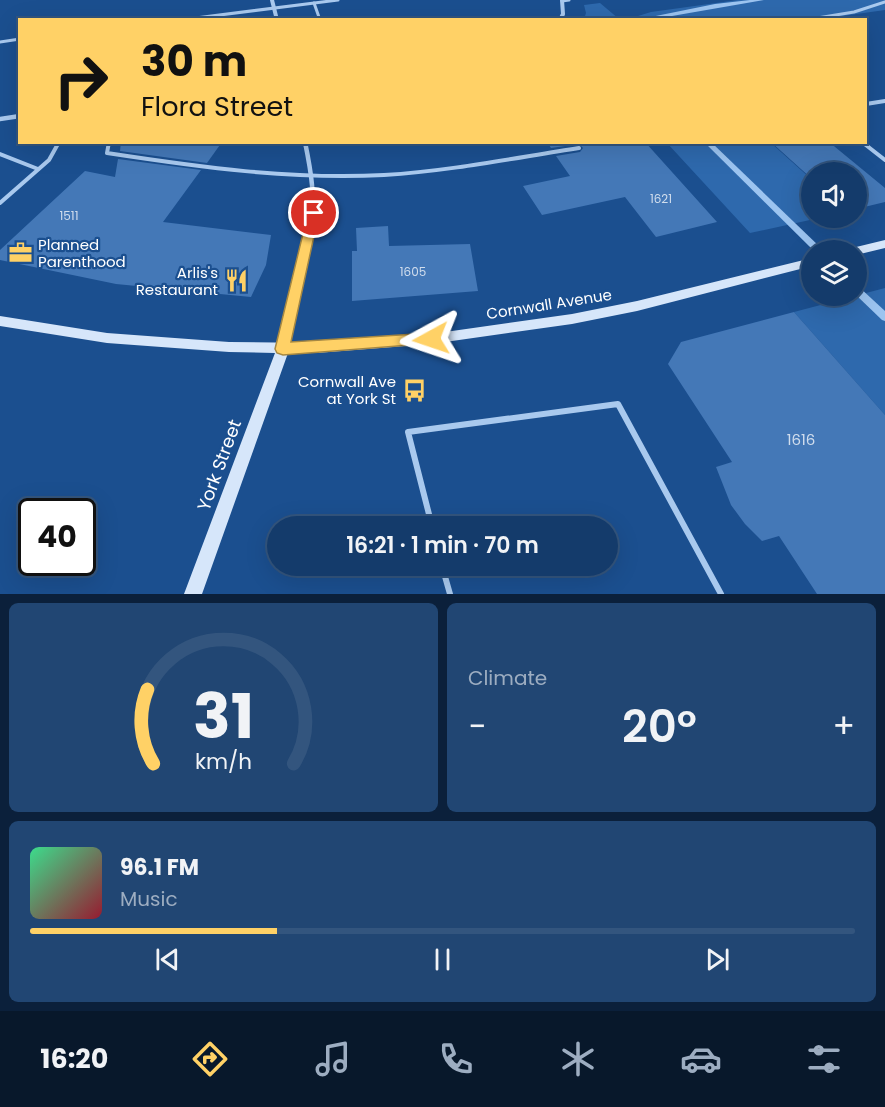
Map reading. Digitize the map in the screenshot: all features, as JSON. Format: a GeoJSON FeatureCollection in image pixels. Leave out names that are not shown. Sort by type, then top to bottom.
{"type":"FeatureCollection","features":[{"type":"Feature","properties":{"kind":"street"},"geometry":{"type":"LineString","coordinates":[[272,0],[276,18]]}},
{"type":"Feature","properties":{"kind":"street"},"geometry":{"type":"LineString","coordinates":[[561,18],[562,0]]}},
{"type":"Feature","properties":{"kind":"street"},"geometry":{"type":"LineString","coordinates":[[0,119],[18,116]]}},
{"type":"Feature","properties":{"kind":"street"},"geometry":{"type":"LineString","coordinates":[[283,349],[314,213],[312,176],[305,144]]}},
{"type":"Feature","properties":{"kind":"street"},"geometry":{"type":"LineString","coordinates":[[867,248],[885,244]]}},
{"type":"Feature","properties":{"kind":"street","name":"Cornwall Avenue"},"geometry":{"type":"LineString","coordinates":[[0,321],[107,338],[283,349],[431,339],[572,319],[637,306],[801,265]]}},
{"type":"Feature","properties":{"kind":"street","name":"York Street"},"geometry":{"type":"LineString","coordinates":[[193,594],[283,349]]}},
{"type":"Feature","properties":{"kind":"lane"},"geometry":{"type":"LineString","coordinates":[[196,18],[338,0]]}},
{"type":"Feature","properties":{"kind":"lane"},"geometry":{"type":"LineString","coordinates":[[562,0],[568,0]]}},
{"type":"Feature","properties":{"kind":"lane"},"geometry":{"type":"LineString","coordinates":[[817,18],[854,12],[885,2]]}},
{"type":"Feature","properties":{"kind":"lane"},"geometry":{"type":"LineString","coordinates":[[314,3],[319,18]]}},
{"type":"Feature","properties":{"kind":"lane"},"geometry":{"type":"LineString","coordinates":[[0,42],[18,39]]}},
{"type":"Feature","properties":{"kind":"lane"},"geometry":{"type":"LineString","coordinates":[[867,104],[885,101]]}},
{"type":"Feature","properties":{"kind":"lane"},"geometry":{"type":"LineString","coordinates":[[879,102],[885,106]]}},
{"type":"Feature","properties":{"kind":"lane"},"geometry":{"type":"LineString","coordinates":[[0,202],[49,160],[58,144]]}},
{"type":"Feature","properties":{"kind":"lane"},"geometry":{"type":"LineString","coordinates":[[109,144],[107,153],[188,165],[312,176],[383,175],[446,170],[579,148]]}},
{"type":"Feature","properties":{"kind":"lane"},"geometry":{"type":"LineString","coordinates":[[865,144],[885,160]]}},
{"type":"Feature","properties":{"kind":"lane"},"geometry":{"type":"LineString","coordinates":[[0,154],[38,169]]}},
{"type":"Feature","properties":{"kind":"lane"},"geometry":{"type":"LineString","coordinates":[[429,516],[408,432],[618,404],[721,594]]}},
{"type":"Feature","properties":{"kind":"lane"},"geometry":{"type":"LineString","coordinates":[[445,576],[450,594]]}},
{"type":"Feature","properties":{"kind":"shaded area"},"geometry":{"type":"Polygon","coordinates":[[[738,0],[885,0],[885,10],[828,18],[632,18],[651,12],[738,0]]]}},
{"type":"Feature","properties":{"kind":"shaded area"},"geometry":{"type":"Polygon","coordinates":[[[600,3],[618,18],[584,18],[584,5],[600,3]]]}},
{"type":"Feature","properties":{"kind":"shaded area"},"geometry":{"type":"Polygon","coordinates":[[[668,144],[772,144],[801,170],[801,222],[750,233],[668,144]]]}},
{"type":"Feature","properties":{"kind":"shaded area"},"geometry":{"type":"Polygon","coordinates":[[[885,288],[885,415],[794,312],[817,306],[867,306],[867,293],[885,288]]]}},
{"type":"Feature","properties":{"kind":"building"},"geometry":{"type":"Polygon","coordinates":[[[121,144],[221,144],[207,163],[120,151],[121,144]]]}},
{"type":"Feature","properties":{"kind":"building"},"geometry":{"type":"Polygon","coordinates":[[[548,144],[579,144],[551,148],[548,144]]]}},
{"type":"Feature","properties":{"kind":"building"},"geometry":{"type":"Polygon","coordinates":[[[579,144],[647,144],[717,222],[656,237],[625,197],[542,215],[523,186],[570,176],[556,156],[580,152],[583,148],[579,144]]]}},
{"type":"Feature","properties":{"kind":"building"},"geometry":{"type":"Polygon","coordinates":[[[773,144],[831,144],[853,162],[801,162],[801,169],[773,144]]]}},
{"type":"Feature","properties":{"kind":"building"},"geometry":{"type":"Polygon","coordinates":[[[118,159],[201,170],[163,222],[271,235],[266,265],[251,297],[116,284],[0,260],[0,250],[85,171],[115,177],[118,159]]]}},
{"type":"Feature","properties":{"kind":"building"},"geometry":{"type":"Polygon","coordinates":[[[867,173],[885,188],[885,202],[867,206],[867,173]]]}},
{"type":"Feature","properties":{"kind":"building"},"geometry":{"type":"Polygon","coordinates":[[[388,226],[389,246],[470,244],[478,291],[352,301],[352,251],[357,251],[356,228],[388,226]]]}},
{"type":"Feature","properties":{"kind":"building"},"geometry":{"type":"Polygon","coordinates":[[[794,312],[885,415],[885,594],[817,594],[779,536],[762,541],[745,524],[731,505],[716,467],[732,462],[668,364],[681,342],[794,312]]]}},
{"type":"Feature","properties":{"kind":"waterway"},"geometry":{"type":"LineString","coordinates":[[649,18],[762,0]]}},
{"type":"Feature","properties":{"kind":"waterway"},"geometry":{"type":"LineString","coordinates":[[709,144],[808,240]]}},
{"type":"Feature","properties":{"kind":"waterway"},"geometry":{"type":"LineString","coordinates":[[867,300],[885,317]]}},
{"type":"Feature","properties":{"kind":"place","name":"Planned Parenthood"},"geometry":{"type":"Point","coordinates":[20,253]}},
{"type":"Feature","properties":{"kind":"place","name":"Arlis's Restaurant"},"geometry":{"type":"Point","coordinates":[236,281]}},
{"type":"Feature","properties":{"kind":"place","name":"Cornwall Ave at York St"},"geometry":{"type":"Point","coordinates":[414,390]}},
{"type":"Feature","properties":{"kind":"route"},"geometry":{"type":"LineString","coordinates":[[314,213],[283,349],[431,339]]}}]}
